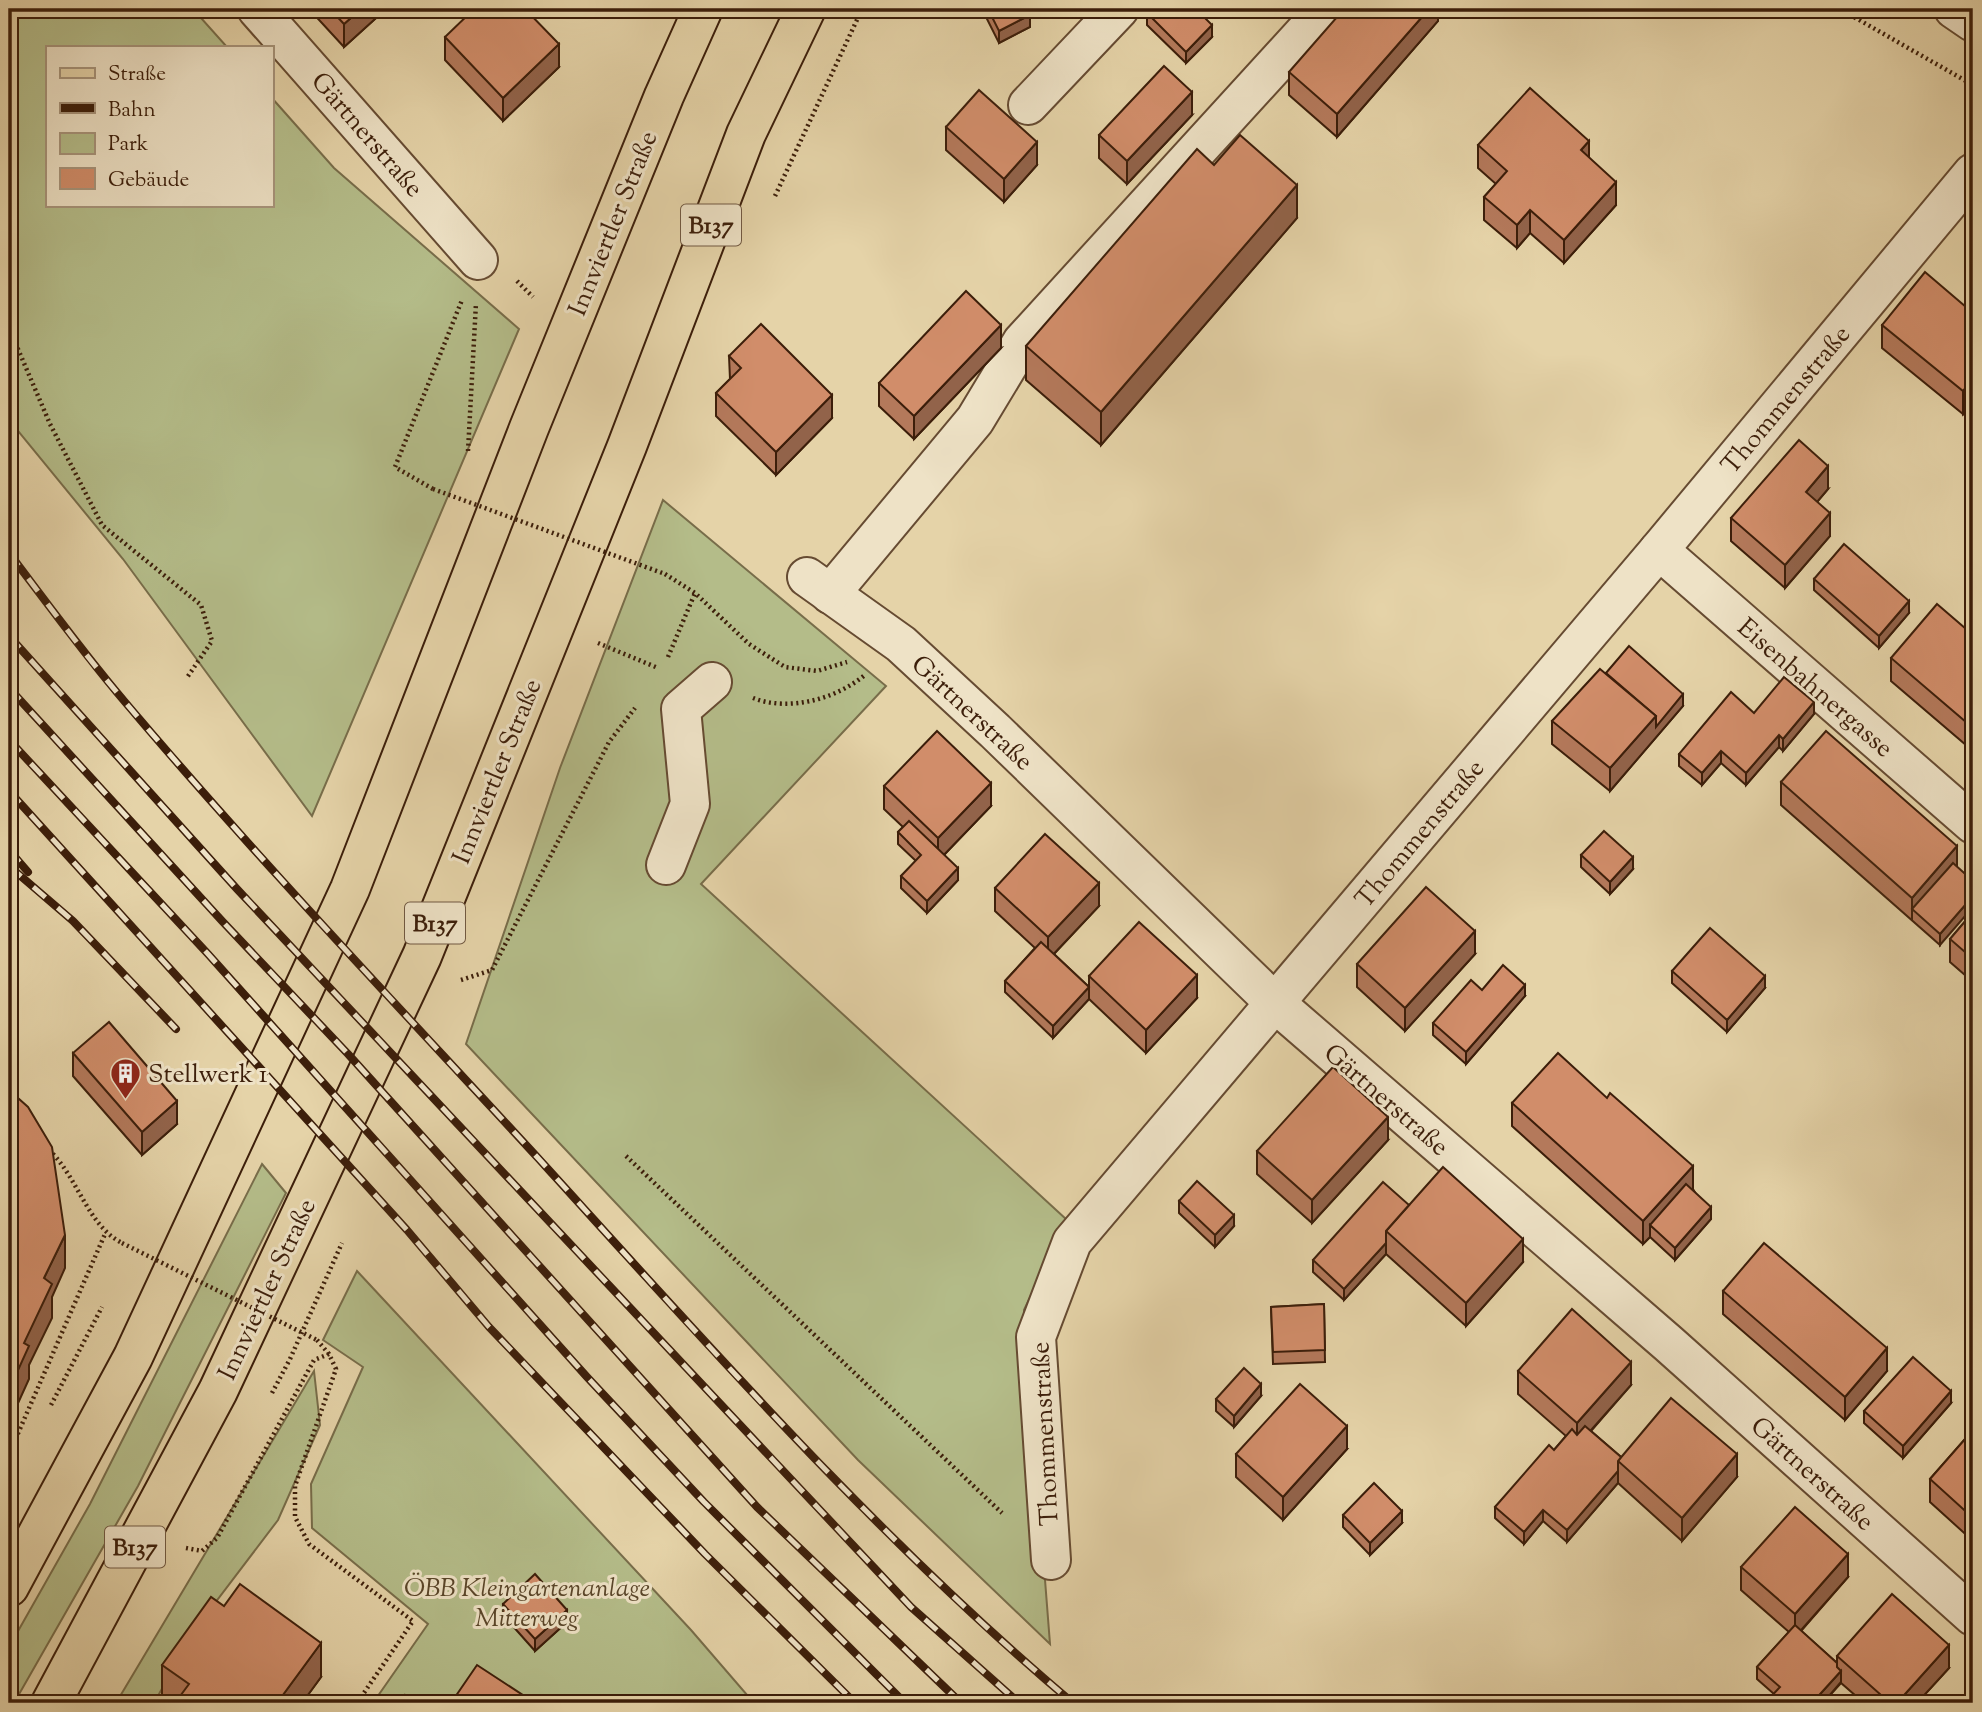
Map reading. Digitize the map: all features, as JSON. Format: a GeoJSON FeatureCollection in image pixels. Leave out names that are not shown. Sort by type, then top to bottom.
{"type":"FeatureCollection","features":[{"type":"Feature","properties":{"kind":"main road","name":"Innviertler Straße"},"geometry":{"type":"LineString","coordinates":[[9,1587],[133,1357],[350,889],[529,428],[664,96],[703,9]]}},
{"type":"Feature","properties":{"kind":"main road","name":"Innviertler Straße"},"geometry":{"type":"LineString","coordinates":[[51,1703],[218,1391],[422,956],[627,446],[746,134],[806,9]]}},
{"type":"Feature","properties":{"kind":"street","name":"Gärtnerstraße"},"geometry":{"type":"LineString","coordinates":[[257,9],[478,260]]}},
{"type":"Feature","properties":{"kind":"street"},"geometry":{"type":"LineString","coordinates":[[1028,105],[1119,9]]}},
{"type":"Feature","properties":{"kind":"street","name":"Gärtnerstraße"},"geometry":{"type":"LineString","coordinates":[[1326,9],[1022,342],[975,420],[818,585],[901,645],[995,731],[1275,1003],[1670,1344],[1973,1616]]}},
{"type":"Feature","properties":{"kind":"street"},"geometry":{"type":"LineString","coordinates":[[1954,9],[1973,22]]}},
{"type":"Feature","properties":{"kind":"street","name":"Thommenstraße"},"geometry":{"type":"LineString","coordinates":[[1051,1560],[1036,1337],[1072,1242],[1659,550],[1973,173]]}},
{"type":"Feature","properties":{"kind":"street","name":"Eisenbahnergasse"},"geometry":{"type":"LineString","coordinates":[[1659,550],[1973,824]]}},
{"type":"Feature","properties":{"kind":"street"},"geometry":{"type":"LineString","coordinates":[[666,864],[690,804],[681,709],[712,682]]}},
{"type":"Feature","properties":{"kind":"path"},"geometry":{"type":"LineString","coordinates":[[771,205],[862,9]]}},
{"type":"Feature","properties":{"kind":"path"},"geometry":{"type":"LineString","coordinates":[[1840,9],[1973,86]]}},
{"type":"Feature","properties":{"kind":"path"},"geometry":{"type":"LineString","coordinates":[[468,462],[478,260]]}},
{"type":"Feature","properties":{"kind":"path"},"geometry":{"type":"LineString","coordinates":[[478,260],[395,467],[433,489],[664,574],[695,593],[749,644],[785,667],[817,671],[901,645]]}},
{"type":"Feature","properties":{"kind":"path"},"geometry":{"type":"LineString","coordinates":[[537,300],[542,287]]}},
{"type":"Feature","properties":{"kind":"path"},"geometry":{"type":"LineString","coordinates":[[9,328],[50,424],[102,524],[201,605],[212,641],[186,679]]}},
{"type":"Feature","properties":{"kind":"path"},"geometry":{"type":"LineString","coordinates":[[453,511],[463,487]]}},
{"type":"Feature","properties":{"kind":"path"},"geometry":{"type":"LineString","coordinates":[[655,681],[663,670],[695,593]]}},
{"type":"Feature","properties":{"kind":"path"},"geometry":{"type":"LineString","coordinates":[[597,643],[663,670]]}},
{"type":"Feature","properties":{"kind":"path"},"geometry":{"type":"LineString","coordinates":[[712,682],[762,701],[799,704],[850,688],[901,645]]}},
{"type":"Feature","properties":{"kind":"path"},"geometry":{"type":"LineString","coordinates":[[459,980],[492,970],[609,742],[640,701]]}},
{"type":"Feature","properties":{"kind":"path"},"geometry":{"type":"LineString","coordinates":[[45,1146],[63,1163],[105,1234],[317,1340],[329,1354],[336,1369],[295,1486],[295,1517],[309,1544],[413,1621],[357,1703]]}},
{"type":"Feature","properties":{"kind":"path"},"geometry":{"type":"LineString","coordinates":[[626,1156],[1051,1560]]}},
{"type":"Feature","properties":{"kind":"path"},"geometry":{"type":"LineString","coordinates":[[9,1454],[105,1234]]}},
{"type":"Feature","properties":{"kind":"path"},"geometry":{"type":"LineString","coordinates":[[126,1259],[132,1246]]}},
{"type":"Feature","properties":{"kind":"path"},"geometry":{"type":"LineString","coordinates":[[46,1415],[108,1295]]}},
{"type":"Feature","properties":{"kind":"path"},"geometry":{"type":"LineString","coordinates":[[186,1548],[202,1551],[217,1538],[313,1360],[329,1354]]}},
{"type":"Feature","properties":{"kind":"green space"},"geometry":{"type":"Polygon","coordinates":[[[9,9],[193,9],[226,46],[46,46],[46,206],[273,206],[273,99],[334,168],[519,329],[312,816],[123,559],[9,420],[9,9]]]}},
{"type":"Feature","properties":{"kind":"green space"},"geometry":{"type":"Polygon","coordinates":[[[663,500],[886,686],[701,884],[1067,1220],[1024,1310],[1050,1644],[858,1460],[466,1044],[560,768],[663,500]]]}},
{"type":"Feature","properties":{"kind":"green space"},"geometry":{"type":"Polygon","coordinates":[[[262,1164],[286,1193],[138,1486],[14,1703],[9,1703],[9,1647],[90,1504],[262,1164]]]}},
{"type":"Feature","properties":{"kind":"green space","name":"ÖBB Kleingartenanlage Mitterweg"},"geometry":{"type":"Polygon","coordinates":[[[357,1271],[691,1630],[754,1703],[373,1703],[428,1624],[312,1528],[311,1484],[363,1367],[323,1340],[357,1271]]]}},
{"type":"Feature","properties":{"kind":"green space"},"geometry":{"type":"Polygon","coordinates":[[[314,1371],[320,1425],[278,1520],[196,1628],[154,1703],[116,1703],[314,1371]]]}},
{"type":"Feature","properties":{"kind":"building"},"geometry":{"type":"Polygon","coordinates":[[[330,9],[361,9],[344,24],[330,9]]]}},
{"type":"Feature","properties":{"kind":"building"},"geometry":{"type":"Polygon","coordinates":[[[474,9],[525,9],[559,44],[503,98],[445,37],[474,9]]]}},
{"type":"Feature","properties":{"kind":"building"},"geometry":{"type":"Polygon","coordinates":[[[988,9],[1027,9],[1030,15],[999,31],[988,9]]]}},
{"type":"Feature","properties":{"kind":"building"},"geometry":{"type":"Polygon","coordinates":[[[1151,9],[1196,9],[1212,25],[1186,52],[1147,13],[1151,9]]]}},
{"type":"Feature","properties":{"kind":"building"},"geometry":{"type":"Polygon","coordinates":[[[1344,9],[1429,9],[1337,114],[1289,72],[1344,9]]]}},
{"type":"Feature","properties":{"kind":"building"},"geometry":{"type":"Polygon","coordinates":[[[1164,66],[1192,92],[1127,161],[1099,135],[1164,66]]]}},
{"type":"Feature","properties":{"kind":"building"},"geometry":{"type":"Polygon","coordinates":[[[1530,88],[1589,141],[1581,150],[1616,182],[1564,240],[1530,210],[1517,225],[1484,197],[1507,171],[1478,145],[1530,88]]]}},
{"type":"Feature","properties":{"kind":"building"},"geometry":{"type":"Polygon","coordinates":[[[979,90],[1037,142],[1004,179],[946,127],[979,90]]]}},
{"type":"Feature","properties":{"kind":"building"},"geometry":{"type":"Polygon","coordinates":[[[1240,135],[1297,185],[1101,412],[1026,346],[1197,149],[1214,165],[1240,135]]]}},
{"type":"Feature","properties":{"kind":"building"},"geometry":{"type":"Polygon","coordinates":[[[1925,272],[1973,313],[1973,379],[1963,391],[1882,325],[1925,272]]]}},
{"type":"Feature","properties":{"kind":"building"},"geometry":{"type":"Polygon","coordinates":[[[966,291],[1001,325],[914,416],[879,383],[966,291]]]}},
{"type":"Feature","properties":{"kind":"building"},"geometry":{"type":"Polygon","coordinates":[[[761,324],[832,395],[776,452],[716,393],[741,368],[729,356],[761,324]]]}},
{"type":"Feature","properties":{"kind":"building"},"geometry":{"type":"Polygon","coordinates":[[[1799,440],[1828,466],[1806,492],[1830,513],[1785,565],[1731,518],[1799,440]]]}},
{"type":"Feature","properties":{"kind":"building"},"geometry":{"type":"Polygon","coordinates":[[[1844,544],[1909,601],[1879,636],[1814,579],[1844,544]]]}},
{"type":"Feature","properties":{"kind":"building"},"geometry":{"type":"Polygon","coordinates":[[[1937,604],[1973,635],[1973,728],[1891,658],[1937,604]]]}},
{"type":"Feature","properties":{"kind":"building"},"geometry":{"type":"Polygon","coordinates":[[[1629,646],[1683,694],[1656,727],[1656,716],[1606,673],[1629,646]]]}},
{"type":"Feature","properties":{"kind":"building"},"geometry":{"type":"Polygon","coordinates":[[[1600,669],[1656,716],[1610,768],[1552,721],[1600,669]]]}},
{"type":"Feature","properties":{"kind":"building"},"geometry":{"type":"Polygon","coordinates":[[[1784,677],[1814,702],[1783,739],[1779,735],[1746,773],[1721,751],[1702,773],[1679,754],[1731,692],[1754,713],[1784,677]]]}},
{"type":"Feature","properties":{"kind":"building"},"geometry":{"type":"Polygon","coordinates":[[[937,731],[991,783],[938,838],[884,786],[937,731]]]}},
{"type":"Feature","properties":{"kind":"building"},"geometry":{"type":"Polygon","coordinates":[[[1826,731],[1957,846],[1912,898],[1781,782],[1826,731]]]}},
{"type":"Feature","properties":{"kind":"building"},"geometry":{"type":"Polygon","coordinates":[[[909,821],[958,868],[927,901],[901,876],[921,855],[898,832],[909,821]]]}},
{"type":"Feature","properties":{"kind":"building"},"geometry":{"type":"Polygon","coordinates":[[[1604,831],[1633,857],[1610,882],[1581,855],[1604,831]]]}},
{"type":"Feature","properties":{"kind":"building"},"geometry":{"type":"Polygon","coordinates":[[[1045,834],[1099,883],[1048,937],[995,888],[1045,834]]]}},
{"type":"Feature","properties":{"kind":"building"},"geometry":{"type":"Polygon","coordinates":[[[1953,863],[1973,881],[1973,896],[1940,934],[1912,909],[1953,863]]]}},
{"type":"Feature","properties":{"kind":"building"},"geometry":{"type":"Polygon","coordinates":[[[1426,887],[1475,931],[1405,1008],[1357,964],[1426,887]]]}},
{"type":"Feature","properties":{"kind":"building"},"geometry":{"type":"Polygon","coordinates":[[[1973,912],[1973,959],[1950,939],[1973,912]]]}},
{"type":"Feature","properties":{"kind":"building"},"geometry":{"type":"Polygon","coordinates":[[[1139,922],[1197,975],[1146,1030],[1089,976],[1139,922]]]}},
{"type":"Feature","properties":{"kind":"building"},"geometry":{"type":"Polygon","coordinates":[[[1710,928],[1765,976],[1727,1020],[1672,971],[1710,928]]]}},
{"type":"Feature","properties":{"kind":"building"},"geometry":{"type":"Polygon","coordinates":[[[1041,942],[1089,987],[1053,1026],[1005,981],[1041,942]]]}},
{"type":"Feature","properties":{"kind":"building"},"geometry":{"type":"Polygon","coordinates":[[[1503,965],[1525,985],[1466,1052],[1433,1023],[1471,980],[1482,990],[1503,965]]]}},
{"type":"Feature","properties":{"kind":"building"},"geometry":{"type":"Polygon","coordinates":[[[109,1022],[177,1101],[142,1132],[73,1053],[109,1022]]]}},
{"type":"Feature","properties":{"kind":"building"},"geometry":{"type":"Polygon","coordinates":[[[1558,1053],[1607,1098],[1610,1093],[1693,1166],[1643,1221],[1512,1103],[1558,1053]]]}},
{"type":"Feature","properties":{"kind":"building"},"geometry":{"type":"Polygon","coordinates":[[[1333,1067],[1388,1117],[1312,1200],[1257,1151],[1333,1067]]]}},
{"type":"Feature","properties":{"kind":"building"},"geometry":{"type":"Polygon","coordinates":[[[9,1090],[28,1107],[52,1147],[65,1235],[44,1278],[52,1284],[24,1343],[29,1346],[9,1390],[9,1090]]]}},
{"type":"Feature","properties":{"kind":"building"},"geometry":{"type":"Polygon","coordinates":[[[1443,1167],[1523,1239],[1466,1303],[1386,1231],[1443,1167]]]}},
{"type":"Feature","properties":{"kind":"building"},"geometry":{"type":"Polygon","coordinates":[[[1197,1181],[1234,1215],[1215,1235],[1179,1201],[1197,1181]]]}},
{"type":"Feature","properties":{"kind":"building"},"geometry":{"type":"Polygon","coordinates":[[[1383,1182],[1409,1205],[1386,1231],[1386,1243],[1344,1289],[1313,1260],[1383,1182]]]}},
{"type":"Feature","properties":{"kind":"building"},"geometry":{"type":"Polygon","coordinates":[[[1686,1184],[1711,1207],[1675,1248],[1650,1225],[1686,1184]]]}},
{"type":"Feature","properties":{"kind":"building"},"geometry":{"type":"Polygon","coordinates":[[[1764,1243],[1887,1348],[1845,1397],[1723,1291],[1764,1243]]]}},
{"type":"Feature","properties":{"kind":"building"},"geometry":{"type":"Polygon","coordinates":[[[1324,1304],[1325,1350],[1273,1352],[1271,1307],[1324,1304]]]}},
{"type":"Feature","properties":{"kind":"building"},"geometry":{"type":"Polygon","coordinates":[[[1572,1309],[1631,1362],[1577,1423],[1518,1371],[1572,1309]]]}},
{"type":"Feature","properties":{"kind":"building"},"geometry":{"type":"Polygon","coordinates":[[[1913,1357],[1951,1391],[1903,1446],[1864,1411],[1913,1357]]]}},
{"type":"Feature","properties":{"kind":"building"},"geometry":{"type":"Polygon","coordinates":[[[1244,1368],[1261,1384],[1234,1416],[1216,1399],[1244,1368]]]}},
{"type":"Feature","properties":{"kind":"building"},"geometry":{"type":"Polygon","coordinates":[[[1300,1384],[1347,1426],[1283,1497],[1236,1454],[1300,1384]]]}},
{"type":"Feature","properties":{"kind":"building"},"geometry":{"type":"Polygon","coordinates":[[[1671,1398],[1737,1454],[1682,1518],[1618,1461],[1671,1398]]]}},
{"type":"Feature","properties":{"kind":"building"},"geometry":{"type":"Polygon","coordinates":[[[1585,1426],[1621,1457],[1618,1471],[1567,1530],[1543,1510],[1524,1532],[1495,1507],[1549,1445],[1554,1450],[1572,1429],[1577,1435],[1585,1426]]]}},
{"type":"Feature","properties":{"kind":"building"},"geometry":{"type":"Polygon","coordinates":[[[1973,1430],[1973,1518],[1930,1479],[1973,1430]]]}},
{"type":"Feature","properties":{"kind":"building"},"geometry":{"type":"Polygon","coordinates":[[[1374,1483],[1402,1511],[1370,1543],[1343,1515],[1374,1483]]]}},
{"type":"Feature","properties":{"kind":"building"},"geometry":{"type":"Polygon","coordinates":[[[1795,1507],[1848,1554],[1795,1614],[1741,1567],[1795,1507]]]}},
{"type":"Feature","properties":{"kind":"building"},"geometry":{"type":"Polygon","coordinates":[[[535,1574],[567,1610],[535,1639],[503,1604],[535,1574]]]}},
{"type":"Feature","properties":{"kind":"building"},"geometry":{"type":"Polygon","coordinates":[[[240,1584],[321,1643],[277,1703],[175,1703],[189,1684],[162,1665],[211,1597],[224,1606],[240,1584]]]}},
{"type":"Feature","properties":{"kind":"building"},"geometry":{"type":"Polygon","coordinates":[[[1892,1594],[1949,1645],[1897,1703],[1890,1703],[1837,1656],[1892,1594]]]}},
{"type":"Feature","properties":{"kind":"building"},"geometry":{"type":"Polygon","coordinates":[[[1795,1625],[1837,1663],[1841,1671],[1812,1703],[1765,1703],[1780,1687],[1757,1667],[1795,1625]]]}},
{"type":"Feature","properties":{"kind":"building"},"geometry":{"type":"Polygon","coordinates":[[[477,1665],[535,1703],[451,1703],[477,1665]]]}},
{"type":"Feature","properties":{"kind":"building"},"geometry":{"type":"Polygon","coordinates":[[[405,1695],[416,1703],[399,1703],[405,1695]]]}},
{"type":"Feature","properties":{"kind":"railway"},"geometry":{"type":"LineString","coordinates":[[9,553],[110,684],[226,818],[731,1370],[796,1440],[931,1575],[1073,1703]]}},
{"type":"Feature","properties":{"kind":"railway"},"geometry":{"type":"LineString","coordinates":[[9,636],[237,889],[911,1607],[1019,1703]]}},
{"type":"Feature","properties":{"kind":"railway"},"geometry":{"type":"LineString","coordinates":[[9,688],[348,1054],[757,1507],[961,1703]]}},
{"type":"Feature","properties":{"kind":"railway"},"geometry":{"type":"LineString","coordinates":[[9,740],[208,954],[587,1377],[704,1502],[905,1703]]}},
{"type":"Feature","properties":{"kind":"railway"},"geometry":{"type":"LineString","coordinates":[[9,791],[407,1230],[489,1327],[705,1554],[855,1703]]}},
{"type":"Feature","properties":{"kind":"railway"},"geometry":{"type":"LineString","coordinates":[[9,850],[28,872]]}},
{"type":"Feature","properties":{"kind":"railway"},"geometry":{"type":"LineString","coordinates":[[9,866],[73,921],[176,1029]]}},
{"type":"Feature","properties":{"kind":"place","name":"Stellwerk 1"},"geometry":{"type":"Point","coordinates":[125,1100]}}]}
